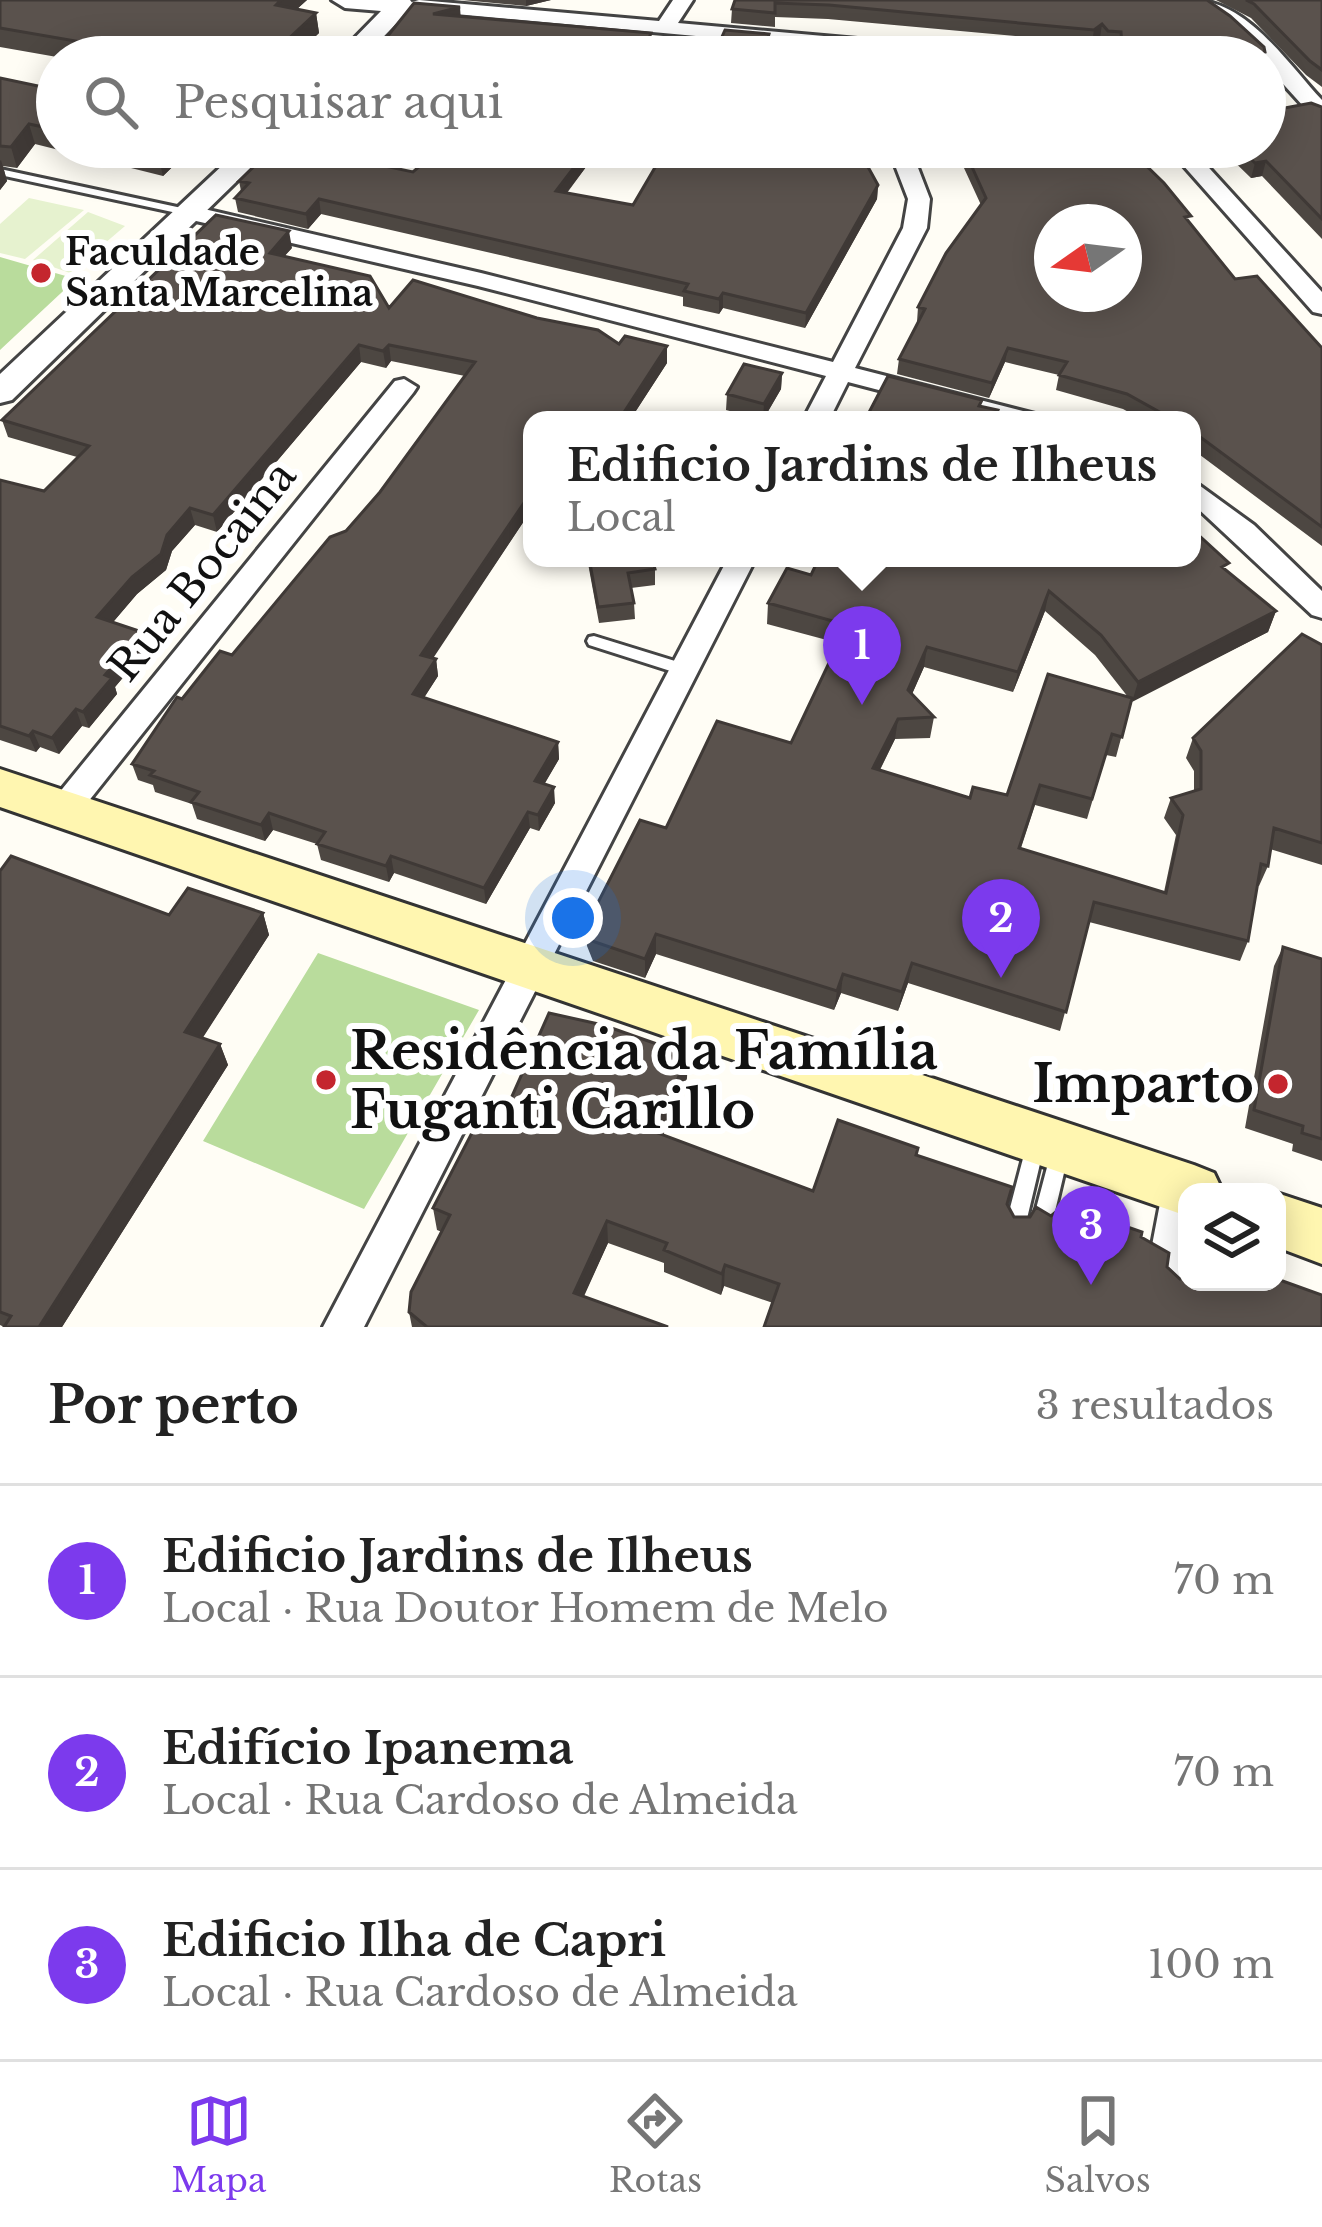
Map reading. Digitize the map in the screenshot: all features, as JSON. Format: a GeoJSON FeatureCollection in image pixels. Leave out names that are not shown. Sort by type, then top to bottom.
{"type":"FeatureCollection","features":[{"type":"Feature","properties":{"kind":"main road"},"geometry":{"type":"LineString","coordinates":[[0,788],[1178,1191]]}},
{"type":"Feature","properties":{"kind":"main road"},"geometry":{"type":"LineString","coordinates":[[1286,1223],[1322,1236]]}},
{"type":"Feature","properties":{"kind":"street"},"geometry":{"type":"LineString","coordinates":[[346,0],[746,36]]}},
{"type":"Feature","properties":{"kind":"street"},"geometry":{"type":"LineString","coordinates":[[562,17],[631,0]]}},
{"type":"Feature","properties":{"kind":"street"},"geometry":{"type":"LineString","coordinates":[[627,23],[660,0]]}},
{"type":"Feature","properties":{"kind":"street"},"geometry":{"type":"LineString","coordinates":[[665,27],[682,0]]}},
{"type":"Feature","properties":{"kind":"street"},"geometry":{"type":"LineString","coordinates":[[1202,0],[1250,36]]}},
{"type":"Feature","properties":{"kind":"street"},"geometry":{"type":"LineString","coordinates":[[370,36],[401,4]]}},
{"type":"Feature","properties":{"kind":"street"},"geometry":{"type":"LineString","coordinates":[[689,36],[691,29]]}},
{"type":"Feature","properties":{"kind":"street"},"geometry":{"type":"LineString","coordinates":[[1286,74],[1322,113]]}},
{"type":"Feature","properties":{"kind":"street"},"geometry":{"type":"LineString","coordinates":[[24,371],[237,168]]}},
{"type":"Feature","properties":{"kind":"street"},"geometry":{"type":"LineString","coordinates":[[821,411],[915,228],[919,199],[907,168]]}},
{"type":"Feature","properties":{"kind":"street"},"geometry":{"type":"LineString","coordinates":[[1197,168],[1322,308]]}},
{"type":"Feature","properties":{"kind":"street"},"geometry":{"type":"LineString","coordinates":[[191,213],[992,411]]}},
{"type":"Feature","properties":{"kind":"street","name":"Rua Bocaina"},"geometry":{"type":"LineString","coordinates":[[64,808],[404,387]]}},
{"type":"Feature","properties":{"kind":"street"},"geometry":{"type":"LineString","coordinates":[[1201,497],[1322,608]]}},
{"type":"Feature","properties":{"kind":"street"},"geometry":{"type":"LineString","coordinates":[[344,1327],[737,567]]}},
{"type":"Feature","properties":{"kind":"lane"},"geometry":{"type":"LineString","coordinates":[[0,172],[191,213]]}},
{"type":"Feature","properties":{"kind":"lane"},"geometry":{"type":"LineString","coordinates":[[593,641],[683,669]]}},
{"type":"Feature","properties":{"kind":"lane"},"geometry":{"type":"LineString","coordinates":[[1042,1224],[1049,1143]]}},
{"type":"Feature","properties":{"kind":"lane"},"geometry":{"type":"LineString","coordinates":[[1015,1227],[1049,1143]]}},
{"type":"Feature","properties":{"kind":"lane"},"geometry":{"type":"LineString","coordinates":[[1159,1261],[1178,1216]]}},
{"type":"Feature","properties":{"kind":"lane"},"geometry":{"type":"LineString","coordinates":[[1172,1286],[1178,1249]]}},
{"type":"Feature","properties":{"kind":"green space"},"geometry":{"type":"Polygon","coordinates":[[[29,198],[84,210],[25,259],[0,253],[0,224],[29,198]]]}},
{"type":"Feature","properties":{"kind":"green space"},"geometry":{"type":"Polygon","coordinates":[[[88,212],[125,226],[70,273],[33,260],[88,212]]]}},
{"type":"Feature","properties":{"kind":"green space"},"geometry":{"type":"Polygon","coordinates":[[[0,257],[76,279],[0,350],[0,257]]]}},
{"type":"Feature","properties":{"kind":"green space"},"geometry":{"type":"Polygon","coordinates":[[[318,953],[479,1010],[364,1209],[203,1141],[318,953]]]}},
{"type":"Feature","properties":{"kind":"building"},"geometry":{"type":"Polygon","coordinates":[[[0,0],[281,0],[276,5],[316,13],[291,36],[46,36],[0,28],[0,0]]]}},
{"type":"Feature","properties":{"kind":"building"},"geometry":{"type":"Polygon","coordinates":[[[735,0],[1207,0],[1252,36],[1121,36],[1102,24],[1094,30],[829,5],[775,3],[775,13],[732,9],[735,0]]]}},
{"type":"Feature","properties":{"kind":"building"},"geometry":{"type":"Polygon","coordinates":[[[1246,0],[1322,0],[1322,70],[1310,61],[1246,0]]]}},
{"type":"Feature","properties":{"kind":"building"},"geometry":{"type":"Polygon","coordinates":[[[414,3],[460,7],[433,14],[651,33],[650,36],[388,36],[414,3]]]}},
{"type":"Feature","properties":{"kind":"building"},"geometry":{"type":"Polygon","coordinates":[[[725,30],[769,34],[768,36],[722,36],[725,30]]]}},
{"type":"Feature","properties":{"kind":"building"},"geometry":{"type":"Polygon","coordinates":[[[0,78],[36,86],[36,126],[29,124],[11,147],[0,146],[0,78]]]}},
{"type":"Feature","properties":{"kind":"building"},"geometry":{"type":"Polygon","coordinates":[[[1311,103],[1322,107],[1322,219],[1273,168],[1286,168],[1286,108],[1311,103]]]}},
{"type":"Feature","properties":{"kind":"building"},"geometry":{"type":"Polygon","coordinates":[[[252,168],[413,172],[418,168],[574,168],[556,191],[633,205],[655,168],[869,168],[878,185],[806,313],[723,293],[719,299],[684,291],[688,284],[319,199],[306,214],[235,198],[249,183],[239,181],[252,168]]]}},
{"type":"Feature","properties":{"kind":"building"},"geometry":{"type":"Polygon","coordinates":[[[972,168],[1149,168],[1191,216],[1185,217],[1235,279],[1257,276],[1322,348],[1322,527],[1201,438],[1201,411],[1158,411],[1127,394],[1059,375],[1067,362],[1008,348],[992,383],[899,359],[925,309],[918,307],[946,253],[986,198],[972,168]]]}},
{"type":"Feature","properties":{"kind":"building"},"geometry":{"type":"Polygon","coordinates":[[[216,215],[289,231],[270,253],[370,276],[389,308],[413,280],[537,318],[598,330],[619,344],[625,336],[667,346],[625,411],[523,411],[523,504],[421,655],[436,659],[413,694],[558,742],[535,781],[554,787],[538,815],[528,812],[484,888],[391,856],[386,866],[317,844],[325,832],[269,813],[261,825],[191,802],[199,792],[132,764],[177,697],[182,699],[220,651],[232,655],[330,537],[346,531],[380,492],[475,362],[389,345],[383,351],[359,345],[213,515],[190,508],[167,535],[161,554],[132,577],[97,617],[142,632],[105,675],[112,678],[52,738],[0,726],[0,480],[44,491],[89,446],[2,420],[216,215]]]}},
{"type":"Feature","properties":{"kind":"building"},"geometry":{"type":"Polygon","coordinates":[[[744,364],[782,373],[764,404],[727,394],[744,364]]]}},
{"type":"Feature","properties":{"kind":"building"},"geometry":{"type":"Polygon","coordinates":[[[888,376],[982,400],[979,406],[998,410],[998,411],[870,411],[888,376]]]}},
{"type":"Feature","properties":{"kind":"building"},"geometry":{"type":"Polygon","coordinates":[[[1201,537],[1229,563],[1222,567],[1276,611],[1138,682],[1101,635],[1049,591],[1018,672],[927,647],[908,690],[934,717],[898,719],[873,768],[970,798],[973,787],[1007,795],[1048,674],[1132,698],[1122,737],[1112,734],[1092,799],[1040,785],[1019,848],[1166,893],[1183,815],[1171,798],[1201,789],[1201,751],[1193,738],[1302,634],[1322,645],[1322,843],[1274,828],[1268,866],[1261,864],[1248,941],[1094,902],[1066,1012],[912,963],[902,992],[843,974],[837,991],[656,934],[645,959],[592,941],[586,926],[640,820],[666,828],[717,721],[791,743],[847,625],[768,603],[787,568],[811,575],[815,567],[1201,567],[1201,537]]]}},
{"type":"Feature","properties":{"kind":"building"},"geometry":{"type":"Polygon","coordinates":[[[591,567],[654,567],[628,573],[634,603],[598,607],[591,567]]]}},
{"type":"Feature","properties":{"kind":"building"},"geometry":{"type":"Polygon","coordinates":[[[11,856],[169,915],[188,888],[263,913],[185,1032],[220,1044],[39,1327],[4,1327],[11,1316],[0,1312],[0,871],[11,856]]]}},
{"type":"Feature","properties":{"kind":"building","name":"Imparto"},"geometry":{"type":"Polygon","coordinates":[[[1283,947],[1322,959],[1322,1139],[1302,1133],[1303,1126],[1254,1110],[1283,947]]]}},
{"type":"Feature","properties":{"kind":"building"},"geometry":{"type":"Polygon","coordinates":[[[549,1013],[603,1025],[688,1055],[655,1132],[813,1191],[838,1120],[918,1148],[916,1155],[1012,1187],[1007,1204],[1014,1217],[1030,1217],[1036,1207],[1051,1216],[1064,1205],[1142,1232],[1141,1237],[1169,1253],[1167,1267],[1178,1277],[1178,1291],[1286,1291],[1286,1282],[1322,1295],[1322,1327],[764,1327],[779,1284],[725,1265],[722,1274],[664,1250],[667,1243],[607,1221],[574,1293],[668,1327],[427,1327],[409,1312],[411,1292],[450,1215],[433,1208],[477,1123],[497,1130],[549,1013]]]}},
{"type":"Feature","properties":{"kind":"place","name":"Faculdade Santa Marcelina"},"geometry":{"type":"Point","coordinates":[41,273]}},
{"type":"Feature","properties":{"kind":"place","name":"Edificio Jardins de Ilheus"},"geometry":{"type":"Point","coordinates":[862,705]}},
{"type":"Feature","properties":{"kind":"place","name":"Edifício Ipanema"},"geometry":{"type":"Point","coordinates":[1001,978]}},
{"type":"Feature","properties":{"kind":"place","name":"Residência da Família Fuganti Carillo"},"geometry":{"type":"Point","coordinates":[326,1080]}},
{"type":"Feature","properties":{"kind":"place","name":"Imparto"},"geometry":{"type":"Point","coordinates":[1278,1084]}},
{"type":"Feature","properties":{"kind":"place","name":"Edificio Ilha de Capri"},"geometry":{"type":"Point","coordinates":[1091,1285]}}]}
